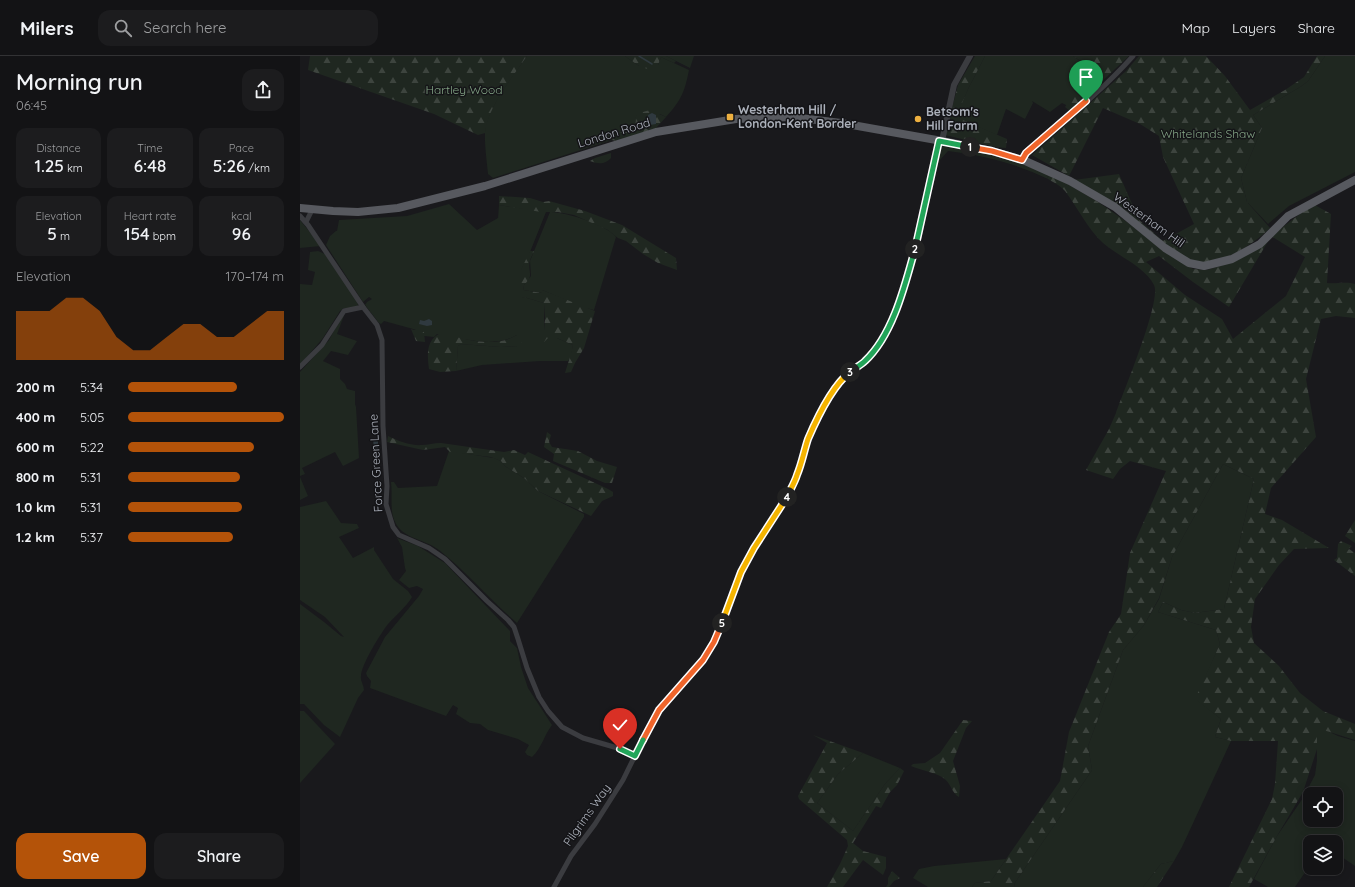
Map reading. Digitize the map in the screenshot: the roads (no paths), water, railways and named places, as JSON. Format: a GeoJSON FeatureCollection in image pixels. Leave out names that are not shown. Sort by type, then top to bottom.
{"type":"FeatureCollection","features":[{"type":"Feature","properties":{"kind":"main road","name":"London Road"},"geometry":{"type":"LineString","coordinates":[[300,208],[358,212],[398,208],[485,186],[656,132],[736,119],[792,117],[841,123],[940,141]]}},
{"type":"Feature","properties":{"kind":"main road","name":"Westerham Hill"},"geometry":{"type":"LineString","coordinates":[[940,141],[992,151],[1022,160],[1066,179],[1115,207],[1165,248],[1189,263],[1204,266],[1232,259],[1260,244],[1288,216],[1355,180]]}},
{"type":"Feature","properties":{"kind":"street","name":"Pilgrims Way"},"geometry":{"type":"LineString","coordinates":[[554,887],[571,856],[609,804],[623,780],[653,719],[659,710],[703,660],[714,642],[741,572],[754,548],[786,498],[797,476],[808,439],[830,395],[840,381],[865,361],[875,350],[886,331],[907,279],[954,85],[970,56]]}},
{"type":"Feature","properties":{"kind":"street"},"geometry":{"type":"LineString","coordinates":[[1022,160],[1026,153],[1120,71],[1133,56]]}},
{"type":"Feature","properties":{"kind":"street"},"geometry":{"type":"LineString","coordinates":[[306,222],[312,210]]}},
{"type":"Feature","properties":{"kind":"street","name":"Force Green Lane"},"geometry":{"type":"LineString","coordinates":[[300,216],[306,222],[363,307],[377,325],[382,340],[383,426],[387,486],[386,504],[393,527],[399,535],[429,548],[445,559],[486,601],[508,620],[514,628],[527,668],[539,697],[548,711],[562,727],[575,735],[620,749],[635,756]]}},
{"type":"Feature","properties":{"kind":"street"},"geometry":{"type":"LineString","coordinates":[[300,367],[322,345],[344,311],[363,307]]}},
{"type":"Feature","properties":{"kind":"waterway"},"geometry":{"type":"LineString","coordinates":[[639,56],[652,64]]}},
{"type":"Feature","properties":{"kind":"place","name":"Westerham Hill / London-Kent Border"},"geometry":{"type":"Point","coordinates":[730,117]}},
{"type":"Feature","properties":{"kind":"place","name":"Betsom's Hill Farm"},"geometry":{"type":"Point","coordinates":[918,119]}},
{"type":"Feature","properties":{"kind":"park label","name":"Hartley Wood"},"geometry":{"type":"Point","coordinates":[464,90]}},
{"type":"Feature","properties":{"kind":"park label","name":"Whitelands Shaw"},"geometry":{"type":"Point","coordinates":[1208,134]}}]}
